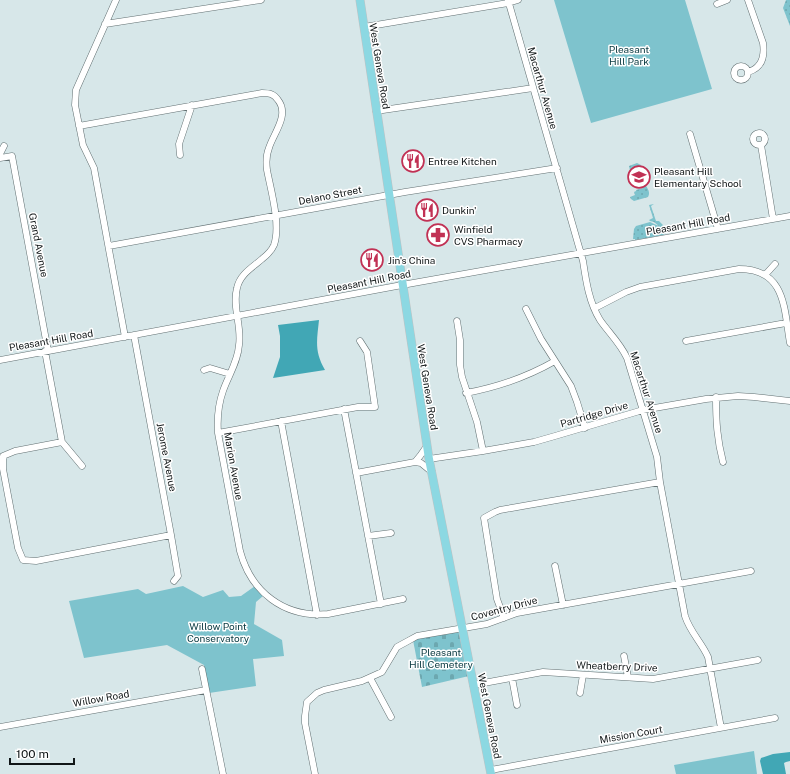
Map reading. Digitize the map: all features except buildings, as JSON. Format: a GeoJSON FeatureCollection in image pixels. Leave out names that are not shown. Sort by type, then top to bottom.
{"type":"FeatureCollection","features":[{"type":"Feature","properties":{"kind":"main road","name":"West Geneva Road"},"geometry":{"type":"LineString","coordinates":[[360,0],[429,460],[491,772]]}},
{"type":"Feature","properties":{"kind":"street"},"geometry":{"type":"LineString","coordinates":[[116,0],[76,90],[75,105],[83,145],[94,168],[125,337]]}},
{"type":"Feature","properties":{"kind":"street"},"geometry":{"type":"LineString","coordinates":[[105,24],[261,0]]}},
{"type":"Feature","properties":{"kind":"street"},"geometry":{"type":"LineString","coordinates":[[364,27],[518,0]]}},
{"type":"Feature","properties":{"kind":"street"},"geometry":{"type":"LineString","coordinates":[[717,4],[727,0]]}},
{"type":"Feature","properties":{"kind":"street"},"geometry":{"type":"LineString","coordinates":[[748,0],[764,50],[761,64],[756,69],[748,72]]}},
{"type":"Feature","properties":{"kind":"street","name":"Macarthur Avenue"},"geometry":{"type":"LineString","coordinates":[[508,1],[583,261],[589,292],[603,325],[618,343],[629,363],[657,456],[660,482],[678,584],[687,622],[708,657],[721,728]]}},
{"type":"Feature","properties":{"kind":"street"},"geometry":{"type":"LineString","coordinates":[[376,111],[533,88]]}},
{"type":"Feature","properties":{"kind":"street","name":"Marion Avenue"},"geometry":{"type":"LineString","coordinates":[[192,105],[262,93],[274,95],[281,105],[279,127],[269,148],[266,162],[276,224],[274,246],[262,259],[248,270],[241,278],[237,287],[237,316],[240,330],[239,345],[237,356],[218,406],[217,419],[218,433],[240,551],[247,571],[256,584],[272,600],[294,611],[317,615],[328,614],[403,600]]}},
{"type":"Feature","properties":{"kind":"street"},"geometry":{"type":"LineString","coordinates":[[79,126],[192,105],[179,144],[180,155]]}},
{"type":"Feature","properties":{"kind":"street"},"geometry":{"type":"LineString","coordinates":[[690,134],[718,229]]}},
{"type":"Feature","properties":{"kind":"street"},"geometry":{"type":"LineString","coordinates":[[761,145],[773,219]]}},
{"type":"Feature","properties":{"kind":"street"},"geometry":{"type":"LineString","coordinates":[[0,154],[4,146]]}},
{"type":"Feature","properties":{"kind":"street","name":"Grand Avenue"},"geometry":{"type":"LineString","coordinates":[[0,158],[12,156],[62,442],[82,466]]}},
{"type":"Feature","properties":{"kind":"street","name":"Delano Street"},"geometry":{"type":"LineString","coordinates":[[109,246],[389,195],[557,168]]}},
{"type":"Feature","properties":{"kind":"street","name":"Pleasant Hill Road"},"geometry":{"type":"LineString","coordinates":[[0,360],[402,285],[790,216]]}},
{"type":"Feature","properties":{"kind":"street"},"geometry":{"type":"LineString","coordinates":[[765,275],[775,264]]}},
{"type":"Feature","properties":{"kind":"street"},"geometry":{"type":"LineString","coordinates":[[595,308],[626,292],[640,287],[739,269],[749,270],[765,275],[771,280],[779,292],[783,303],[790,343]]}},
{"type":"Feature","properties":{"kind":"street"},"geometry":{"type":"LineString","coordinates":[[526,309],[537,333],[571,386],[585,428]]}},
{"type":"Feature","properties":{"kind":"street"},"geometry":{"type":"LineString","coordinates":[[458,321],[462,377],[466,393],[477,422],[483,451]]}},
{"type":"Feature","properties":{"kind":"street"},"geometry":{"type":"LineString","coordinates":[[686,341],[786,323]]}},
{"type":"Feature","properties":{"kind":"street","name":"Jerome Avenue"},"geometry":{"type":"LineString","coordinates":[[134,336],[172,535],[178,576],[174,581]]}},
{"type":"Feature","properties":{"kind":"street"},"geometry":{"type":"LineString","coordinates":[[218,433],[344,409],[376,407],[367,352],[360,341]]}},
{"type":"Feature","properties":{"kind":"street"},"geometry":{"type":"LineString","coordinates":[[466,393],[484,390],[531,374],[555,361]]}},
{"type":"Feature","properties":{"kind":"street"},"geometry":{"type":"LineString","coordinates":[[204,370],[210,368],[230,374]]}},
{"type":"Feature","properties":{"kind":"street","name":"Partridge Drive"},"geometry":{"type":"LineString","coordinates":[[429,460],[534,442],[643,410],[716,397],[754,396],[790,400]]}},
{"type":"Feature","properties":{"kind":"street"},"geometry":{"type":"LineString","coordinates":[[716,397],[717,432],[722,462]]}},
{"type":"Feature","properties":{"kind":"street"},"geometry":{"type":"LineString","coordinates":[[344,409],[381,604]]}},
{"type":"Feature","properties":{"kind":"street"},"geometry":{"type":"LineString","coordinates":[[281,421],[317,615]]}},
{"type":"Feature","properties":{"kind":"street"},"geometry":{"type":"LineString","coordinates":[[62,442],[15,450],[3,456],[3,469],[18,548],[23,560],[36,561],[172,535]]}},
{"type":"Feature","properties":{"kind":"street"},"geometry":{"type":"LineString","coordinates":[[415,462],[427,446]]}},
{"type":"Feature","properties":{"kind":"street"},"geometry":{"type":"LineString","coordinates":[[356,473],[415,462],[421,463],[432,472]]}},
{"type":"Feature","properties":{"kind":"street"},"geometry":{"type":"LineString","coordinates":[[504,618],[497,599],[484,518],[500,510],[660,482]]}},
{"type":"Feature","properties":{"kind":"street"},"geometry":{"type":"LineString","coordinates":[[368,536],[391,533]]}},
{"type":"Feature","properties":{"kind":"street"},"geometry":{"type":"LineString","coordinates":[[555,566],[563,605]]}},
{"type":"Feature","properties":{"kind":"street","name":"Coventry Drive"},"geometry":{"type":"LineString","coordinates":[[315,774],[305,720],[307,702],[317,693],[324,690],[362,681],[382,672],[397,647],[408,640],[417,636],[487,624],[517,613],[751,571]]}},
{"type":"Feature","properties":{"kind":"street"},"geometry":{"type":"LineString","coordinates":[[624,656],[628,678]]}},
{"type":"Feature","properties":{"kind":"street","name":"Wheatberry Drive"},"geometry":{"type":"LineString","coordinates":[[473,684],[543,672],[628,678],[656,678],[758,660]]}},
{"type":"Feature","properties":{"kind":"street"},"geometry":{"type":"LineString","coordinates":[[202,670],[223,774]]}},
{"type":"Feature","properties":{"kind":"street"},"geometry":{"type":"LineString","coordinates":[[580,693],[583,675]]}},
{"type":"Feature","properties":{"kind":"street"},"geometry":{"type":"LineString","coordinates":[[370,678],[390,717]]}},
{"type":"Feature","properties":{"kind":"street"},"geometry":{"type":"LineString","coordinates":[[512,678],[517,705]]}},
{"type":"Feature","properties":{"kind":"street","name":"Willow Road"},"geometry":{"type":"LineString","coordinates":[[0,727],[206,690]]}},
{"type":"Feature","properties":{"kind":"street","name":"Mission Court"},"geometry":{"type":"LineString","coordinates":[[491,772],[775,718]]}},
{"type":"Feature","properties":{"kind":"green space","name":"Pleasant Hill Park"},"geometry":{"type":"Polygon","coordinates":[[[554,0],[685,0],[712,89],[591,123],[554,0]]]}},
{"type":"Feature","properties":{"kind":"green space"},"geometry":{"type":"Polygon","coordinates":[[[786,0],[790,0],[790,26],[783,8],[786,0]]]}},
{"type":"Feature","properties":{"kind":"green space"},"geometry":{"type":"Polygon","coordinates":[[[637,163],[641,165],[645,183],[642,184],[639,173],[631,175],[629,166],[637,163]]]}},
{"type":"Feature","properties":{"kind":"green space"},"geometry":{"type":"Polygon","coordinates":[[[645,184],[649,192],[648,197],[634,201],[631,199],[630,197],[635,195],[634,192],[643,188],[643,185],[645,184]]]}},
{"type":"Feature","properties":{"kind":"green space"},"geometry":{"type":"Polygon","coordinates":[[[654,204],[651,206],[656,221],[659,221],[665,227],[667,230],[666,233],[663,235],[635,240],[633,239],[634,229],[636,226],[650,222],[659,226],[649,220],[653,218],[649,205],[654,204]]]}},
{"type":"Feature","properties":{"kind":"green space","name":"Willow Point Conservatory"},"geometry":{"type":"Polygon","coordinates":[[[183,586],[203,597],[223,590],[229,597],[241,596],[255,586],[263,596],[256,602],[254,624],[282,640],[284,656],[253,659],[256,686],[209,693],[204,665],[167,645],[84,658],[69,601],[138,589],[146,594],[183,586]]]}},
{"type":"Feature","properties":{"kind":"green space","name":"Pleasant Hill Cemetery"},"geometry":{"type":"Polygon","coordinates":[[[460,630],[469,676],[422,687],[413,640],[460,630]]]}},
{"type":"Feature","properties":{"kind":"green space"},"geometry":{"type":"Polygon","coordinates":[[[754,751],[757,774],[676,774],[674,765],[754,751]]]}},
{"type":"Feature","properties":{"kind":"shaded area"},"geometry":{"type":"Polygon","coordinates":[[[319,320],[317,345],[319,357],[325,370],[273,378],[280,357],[280,336],[278,325],[319,320]]]}},
{"type":"Feature","properties":{"kind":"shaded area"},"geometry":{"type":"Polygon","coordinates":[[[790,752],[790,761],[784,763],[786,774],[763,774],[760,761],[761,758],[773,754],[790,752]]]}},
{"type":"Feature","properties":{"kind":"place","name":"Entree Kitchen"},"geometry":{"type":"Point","coordinates":[413,161]}},
{"type":"Feature","properties":{"kind":"place","name":"Pleasant Hill Elementary School"},"geometry":{"type":"Point","coordinates":[639,177]}},
{"type":"Feature","properties":{"kind":"place","name":"Dunkin'"},"geometry":{"type":"Point","coordinates":[427,210]}},
{"type":"Feature","properties":{"kind":"place","name":"Winfield CVS Pharmacy"},"geometry":{"type":"Point","coordinates":[438,235]}},
{"type":"Feature","properties":{"kind":"place","name":"Jin's China"},"geometry":{"type":"Point","coordinates":[372,260]}}]}
